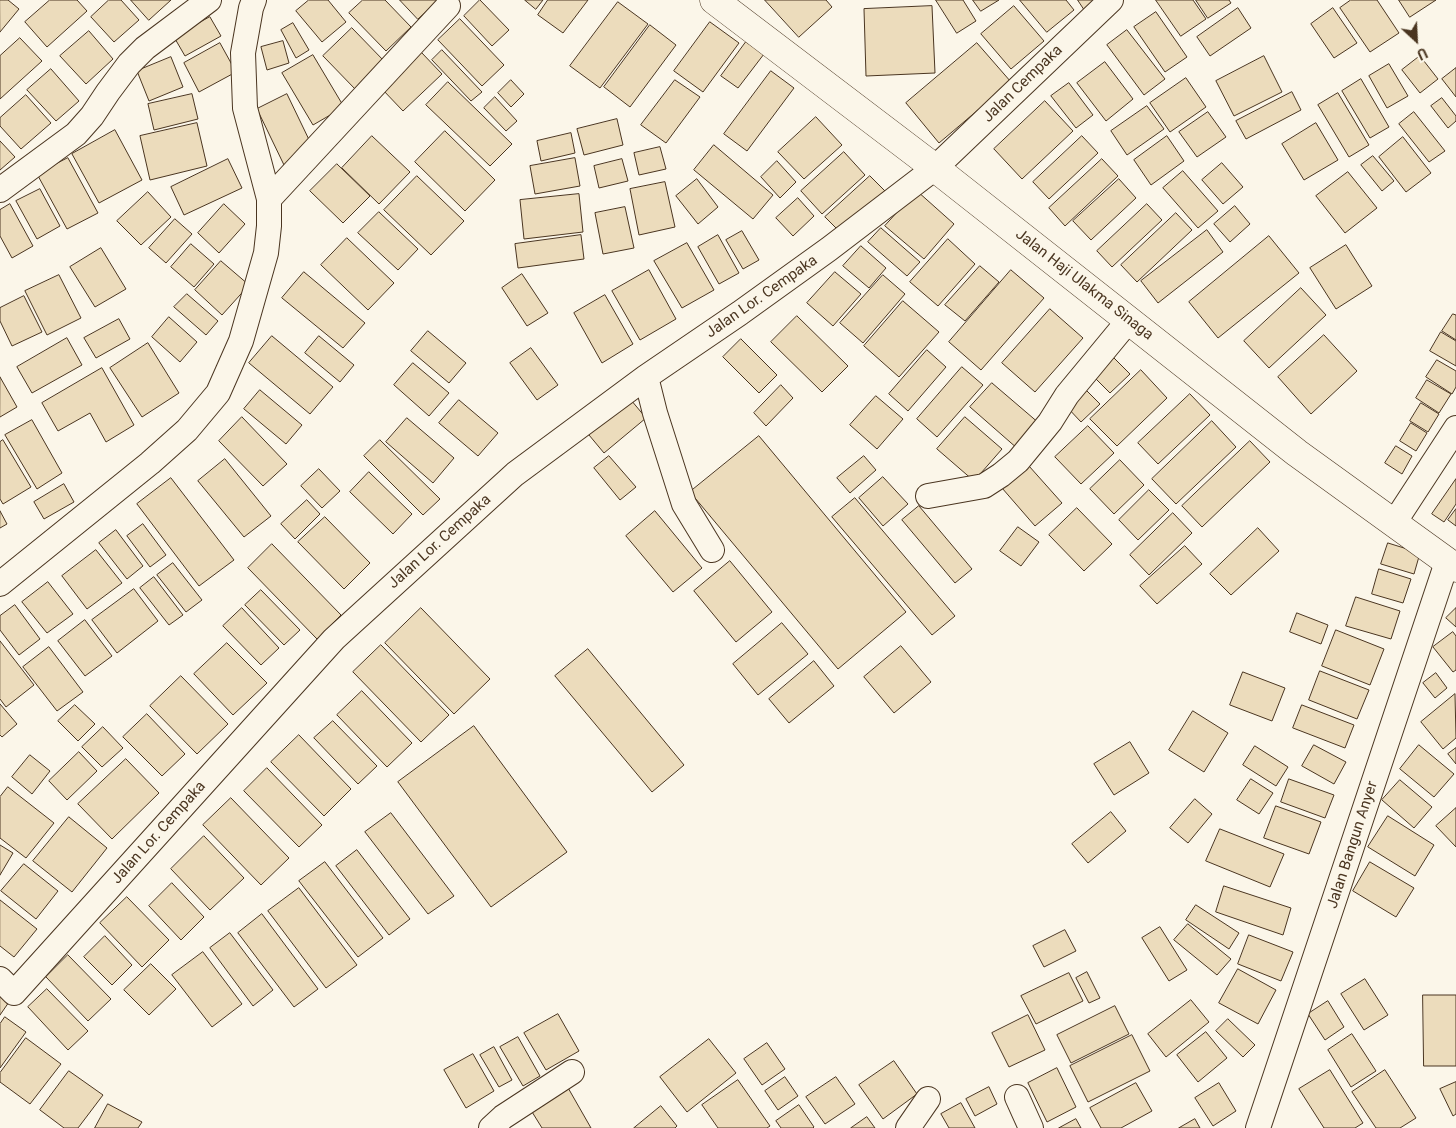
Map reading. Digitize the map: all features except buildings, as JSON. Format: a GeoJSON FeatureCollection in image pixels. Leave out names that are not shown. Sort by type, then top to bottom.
{"type":"FeatureCollection","features":[{"type":"Feature","properties":{"kind":"main road","name":"Jalan Haji Ulakma Sinaga"},"geometry":{"type":"LineString","coordinates":[[714,0],[935,168],[1297,453],[1451,565]]}},
{"type":"Feature","properties":{"kind":"street"},"geometry":{"type":"LineString","coordinates":[[0,190],[76,134],[92,116],[129,64],[145,48],[209,0]]}},
{"type":"Feature","properties":{"kind":"street"},"geometry":{"type":"LineString","coordinates":[[0,584],[187,430],[218,393],[241,341],[266,253],[269,226],[269,199],[245,108],[242,53],[254,0]]}},
{"type":"Feature","properties":{"kind":"street","name":"Jalan Cempaka"},"geometry":{"type":"LineString","coordinates":[[935,168],[1111,0]]}},
{"type":"Feature","properties":{"kind":"street"},"geometry":{"type":"LineString","coordinates":[[269,199],[448,6]]}},
{"type":"Feature","properties":{"kind":"street","name":"Jalan Lor. Cempaka"},"geometry":{"type":"LineString","coordinates":[[7,986],[334,639],[515,474],[646,377],[829,249],[935,168]]}},
{"type":"Feature","properties":{"kind":"street"},"geometry":{"type":"LineString","coordinates":[[928,496],[984,486],[1018,461],[1050,422],[1067,395],[1129,320]]}},
{"type":"Feature","properties":{"kind":"street"},"geometry":{"type":"LineString","coordinates":[[646,377],[655,413],[684,504],[712,550]]}},
{"type":"Feature","properties":{"kind":"street"},"geometry":{"type":"LineString","coordinates":[[1394,523],[1456,428]]}},
{"type":"Feature","properties":{"kind":"street","name":"Jalan Bangun Anyer"},"geometry":{"type":"LineString","coordinates":[[1258,1128],[1451,565]]}},
{"type":"Feature","properties":{"kind":"street"},"geometry":{"type":"LineString","coordinates":[[491,1128],[572,1072]]}},
{"type":"Feature","properties":{"kind":"street"},"geometry":{"type":"LineString","coordinates":[[1017,1097],[1031,1128]]}},
{"type":"Feature","properties":{"kind":"street"},"geometry":{"type":"LineString","coordinates":[[908,1128],[928,1099]]}}]}
